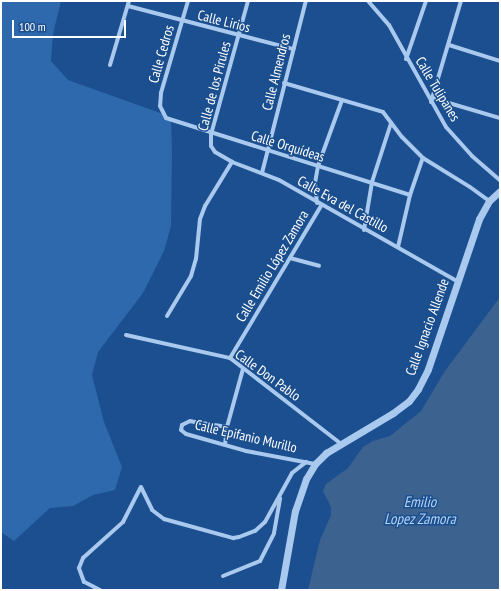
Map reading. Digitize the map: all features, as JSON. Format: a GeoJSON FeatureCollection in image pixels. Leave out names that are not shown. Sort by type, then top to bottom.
{"type":"FeatureCollection","features":[{"type":"Feature","properties":{"kind":"street","name":"Calle Cedros"},"geometry":{"type":"LineString","coordinates":[[163,114],[161,93],[188,1]]}},
{"type":"Feature","properties":{"kind":"street","name":"Calle de los Pirules"},"geometry":{"type":"LineString","coordinates":[[215,152],[212,146],[211,134],[248,1]]}},
{"type":"Feature","properties":{"kind":"street","name":"Calle Almendros"},"geometry":{"type":"LineString","coordinates":[[262,173],[306,1]]}},
{"type":"Feature","properties":{"kind":"street","name":"Calle Tulipanes"},"geometry":{"type":"LineString","coordinates":[[368,1],[389,25],[406,59],[458,141],[500,180]]}},
{"type":"Feature","properties":{"kind":"street"},"geometry":{"type":"LineString","coordinates":[[406,59],[426,1]]}},
{"type":"Feature","properties":{"kind":"street"},"geometry":{"type":"LineString","coordinates":[[461,1],[449,46],[431,100],[500,118]]}},
{"type":"Feature","properties":{"kind":"street","name":"Calle Lirios"},"geometry":{"type":"LineString","coordinates":[[128,3],[182,22],[238,37],[293,49]]}},
{"type":"Feature","properties":{"kind":"street"},"geometry":{"type":"LineString","coordinates":[[110,66],[128,3]]}},
{"type":"Feature","properties":{"kind":"street"},"geometry":{"type":"LineString","coordinates":[[449,46],[500,61]]}},
{"type":"Feature","properties":{"kind":"street"},"geometry":{"type":"LineString","coordinates":[[284,83],[383,112],[423,158],[470,187],[489,201]]}},
{"type":"Feature","properties":{"kind":"street"},"geometry":{"type":"LineString","coordinates":[[316,203],[315,183],[318,166],[342,100]]}},
{"type":"Feature","properties":{"kind":"street","name":"Calle Orquídeas"},"geometry":{"type":"LineString","coordinates":[[163,114],[171,121],[410,195]]}},
{"type":"Feature","properties":{"kind":"street"},"geometry":{"type":"LineString","coordinates":[[364,230],[372,182],[391,123]]}},
{"type":"Feature","properties":{"kind":"street","name":"Calle Eva del Castillo"},"geometry":{"type":"LineString","coordinates":[[215,152],[232,162],[262,173],[457,281]]}},
{"type":"Feature","properties":{"kind":"street"},"geometry":{"type":"LineString","coordinates":[[398,247],[410,195],[423,158]]}},
{"type":"Feature","properties":{"kind":"street"},"geometry":{"type":"LineString","coordinates":[[167,316],[191,276],[205,206],[232,162]]}},
{"type":"Feature","properties":{"kind":"street","name":"Calle Ignacio Allende"},"geometry":{"type":"LineString","coordinates":[[281,590],[294,511],[306,479],[315,464],[340,443],[393,413],[409,402],[418,389],[428,369],[479,218],[489,201],[500,192]]}},
{"type":"Feature","properties":{"kind":"street","name":"Calle Emilio López Zamora"},"geometry":{"type":"LineString","coordinates":[[230,358],[321,206]]}},
{"type":"Feature","properties":{"kind":"street"},"geometry":{"type":"LineString","coordinates":[[290,258],[319,266]]}},
{"type":"Feature","properties":{"kind":"street","name":"Calle Don Pablo"},"geometry":{"type":"LineString","coordinates":[[126,335],[230,358],[340,443]]}},
{"type":"Feature","properties":{"kind":"street"},"geometry":{"type":"LineString","coordinates":[[225,445],[227,427],[243,369]]}},
{"type":"Feature","properties":{"kind":"street","name":"Calle Epifanio Murillo"},"geometry":{"type":"LineString","coordinates":[[227,427],[190,422],[182,425],[181,430],[186,434],[225,445],[315,464]]}},
{"type":"Feature","properties":{"kind":"street","name":"Calle Epifanio Murillo"},"geometry":{"type":"LineString","coordinates":[[100,590],[84,582],[79,568],[83,558],[123,522],[141,487],[152,510],[164,519],[233,538],[255,531],[265,522],[292,473],[306,462]]}},
{"type":"Feature","properties":{"kind":"street"},"geometry":{"type":"LineString","coordinates":[[223,576],[260,561],[274,533],[281,495]]}},
{"type":"Feature","properties":{"kind":"shaded area"},"geometry":{"type":"Polygon","coordinates":[[[1,1],[61,1],[53,34],[51,61],[68,80],[163,114],[171,121],[172,151],[171,226],[164,251],[143,293],[98,352],[92,375],[104,422],[122,467],[115,490],[93,495],[73,506],[50,508],[14,541],[1,532],[1,1]]]}},
{"type":"Feature","properties":{"kind":"water","name":"Emilio Lopez Zamora"},"geometry":{"type":"Polygon","coordinates":[[[500,297],[500,590],[308,590],[320,540],[331,515],[331,507],[323,491],[326,484],[348,468],[363,447],[373,441],[390,436],[421,411],[445,371],[500,297]]]}}]}
